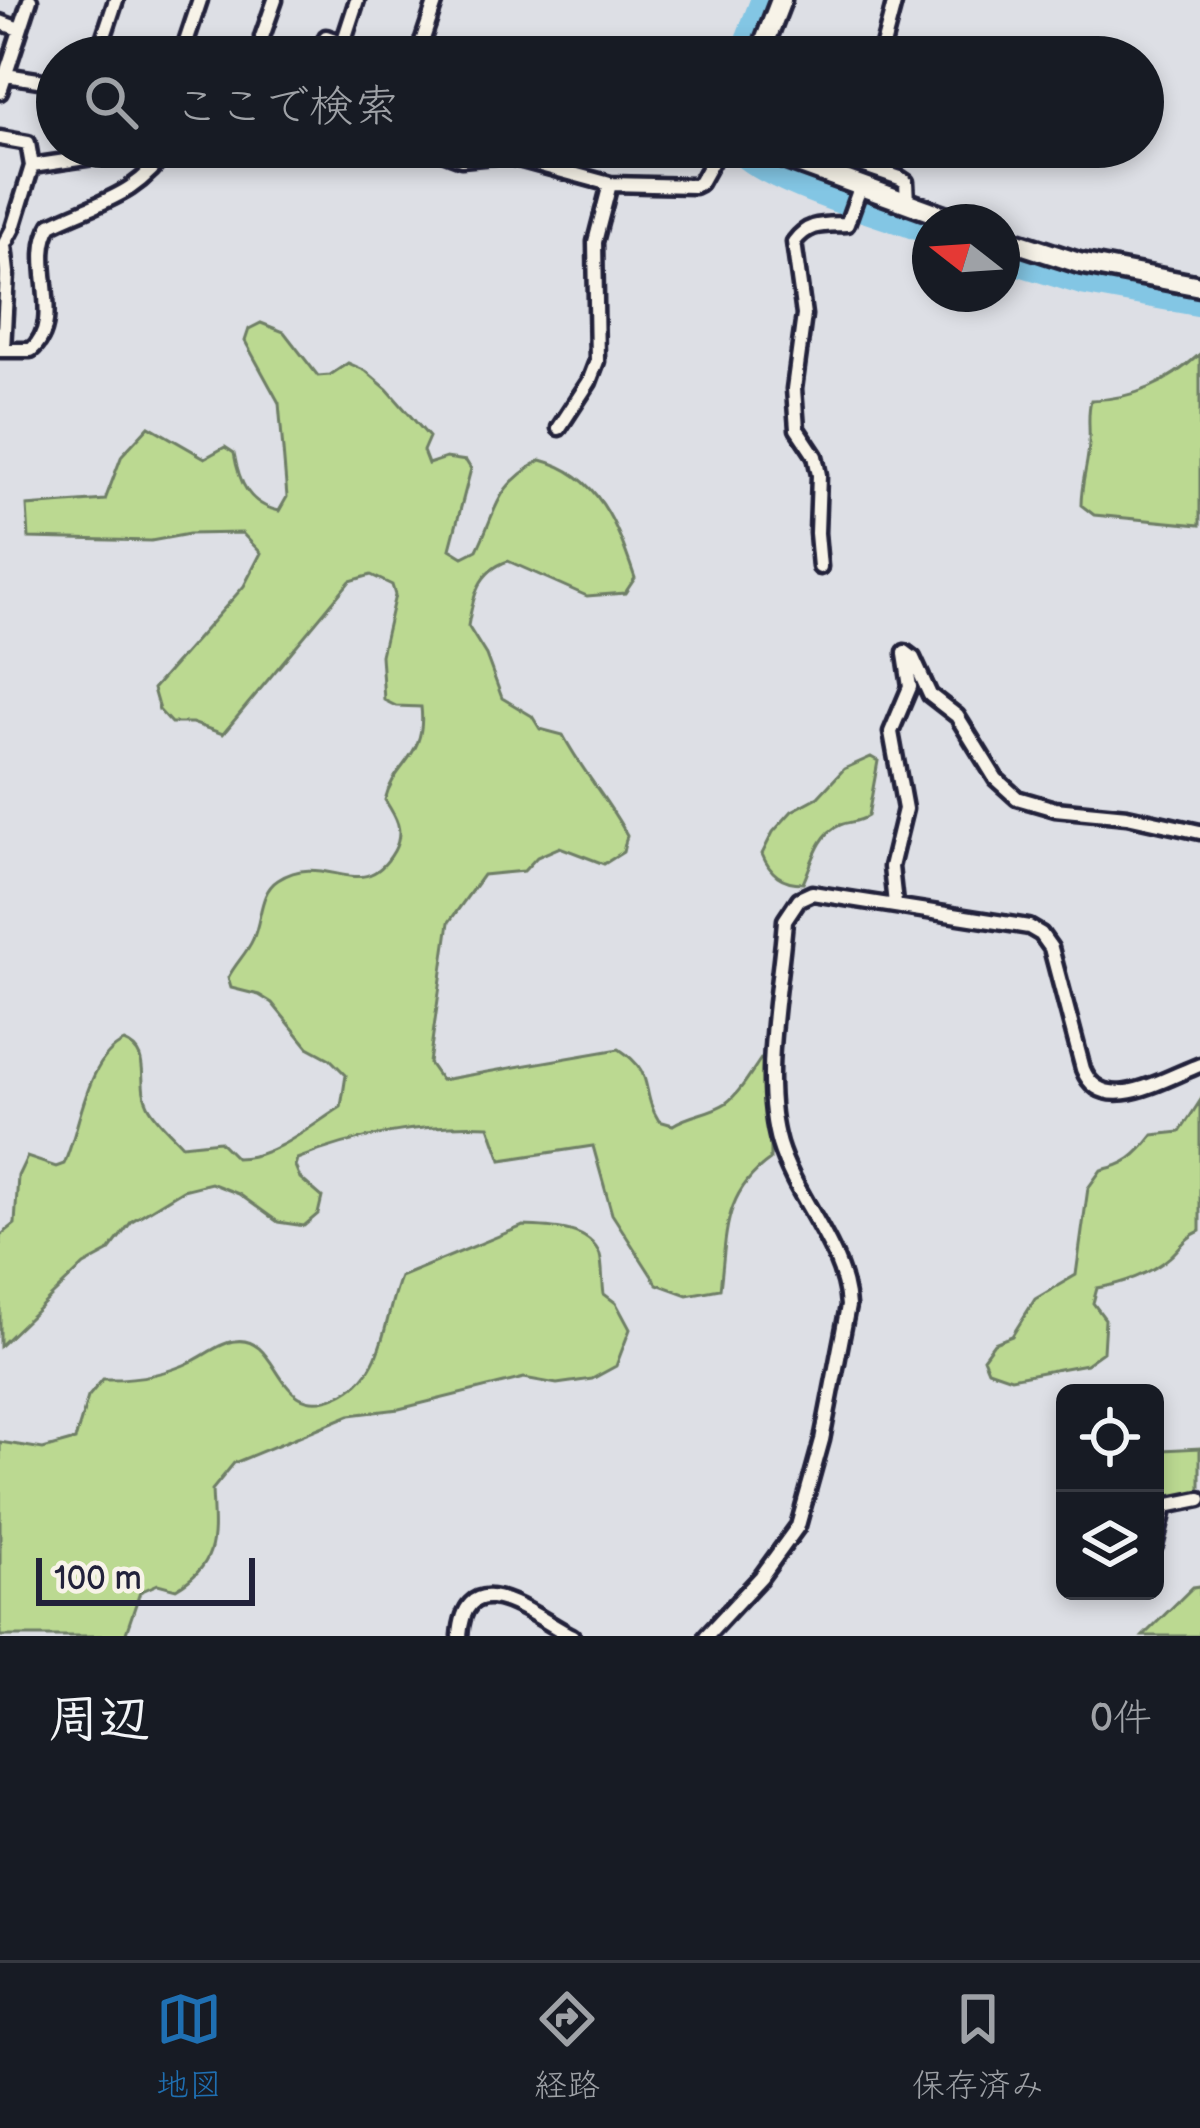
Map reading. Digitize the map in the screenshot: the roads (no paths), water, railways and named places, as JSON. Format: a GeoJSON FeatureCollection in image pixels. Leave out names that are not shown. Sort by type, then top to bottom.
{"type":"FeatureCollection","features":[{"type":"Feature","properties":{"kind":"street"},"geometry":{"type":"LineString","coordinates":[[0,92],[30,0]]}},
{"type":"Feature","properties":{"kind":"street"},"geometry":{"type":"LineString","coordinates":[[104,36],[116,0]]}},
{"type":"Feature","properties":{"kind":"street"},"geometry":{"type":"LineString","coordinates":[[188,36],[200,0]]}},
{"type":"Feature","properties":{"kind":"street"},"geometry":{"type":"LineString","coordinates":[[262,36],[275,0]]}},
{"type":"Feature","properties":{"kind":"street"},"geometry":{"type":"LineString","coordinates":[[346,36],[357,0]]}},
{"type":"Feature","properties":{"kind":"street"},"geometry":{"type":"LineString","coordinates":[[424,36],[436,0]]}},
{"type":"Feature","properties":{"kind":"street"},"geometry":{"type":"LineString","coordinates":[[766,36],[781,0]]}},
{"type":"Feature","properties":{"kind":"street"},"geometry":{"type":"LineString","coordinates":[[886,36],[896,0]]}},
{"type":"Feature","properties":{"kind":"street"},"geometry":{"type":"LineString","coordinates":[[0,22],[20,29]]}},
{"type":"Feature","properties":{"kind":"street"},"geometry":{"type":"LineString","coordinates":[[6,75],[36,79]]}},
{"type":"Feature","properties":{"kind":"street"},"geometry":{"type":"LineString","coordinates":[[0,138],[28,143],[32,166],[2,250],[2,350],[31,350],[44,334],[43,252],[51,225],[132,189],[155,168]]}},
{"type":"Feature","properties":{"kind":"street"},"geometry":{"type":"LineString","coordinates":[[32,166],[36,165]]}},
{"type":"Feature","properties":{"kind":"street"},"geometry":{"type":"LineString","coordinates":[[552,168],[610,184],[694,186],[708,168]]}},
{"type":"Feature","properties":{"kind":"street"},"geometry":{"type":"LineString","coordinates":[[810,168],[858,195],[912,204]]}},
{"type":"Feature","properties":{"kind":"street"},"geometry":{"type":"LineString","coordinates":[[881,168],[906,182],[907,202]]}},
{"type":"Feature","properties":{"kind":"street"},"geometry":{"type":"LineString","coordinates":[[559,428],[597,361],[595,242],[610,184]]}},
{"type":"Feature","properties":{"kind":"street"},"geometry":{"type":"LineString","coordinates":[[820,567],[820,475],[815,456],[797,430],[794,388],[804,315],[794,242],[813,225],[847,224],[858,195]]}},
{"type":"Feature","properties":{"kind":"street"},"geometry":{"type":"LineString","coordinates":[[1020,244],[1079,263],[1200,286]]}},
{"type":"Feature","properties":{"kind":"street"},"geometry":{"type":"LineString","coordinates":[[895,904],[891,867],[905,809],[890,732],[910,687],[905,652],[913,658],[930,695],[957,716],[996,779],[1017,798],[1200,832]]}},
{"type":"Feature","properties":{"kind":"street"},"geometry":{"type":"LineString","coordinates":[[706,1636],[761,1577],[798,1526],[822,1440],[848,1306],[840,1269],[792,1182],[777,1138],[772,1081],[785,920],[800,899],[812,893],[895,904],[1014,924],[1041,934],[1051,948],[1083,1069],[1100,1093],[1128,1092],[1200,1065]]}},
{"type":"Feature","properties":{"kind":"street"},"geometry":{"type":"LineString","coordinates":[[1164,1510],[1200,1499]]}},
{"type":"Feature","properties":{"kind":"street"},"geometry":{"type":"LineString","coordinates":[[460,1636],[472,1604],[498,1596],[572,1636]]}},
{"type":"Feature","properties":{"kind":"waterway"},"geometry":{"type":"LineString","coordinates":[[750,36],[764,0]]}},
{"type":"Feature","properties":{"kind":"waterway"},"geometry":{"type":"LineString","coordinates":[[766,168],[912,225]]}},
{"type":"Feature","properties":{"kind":"waterway"},"geometry":{"type":"LineString","coordinates":[[1020,262],[1084,282],[1200,303]]}}]}
